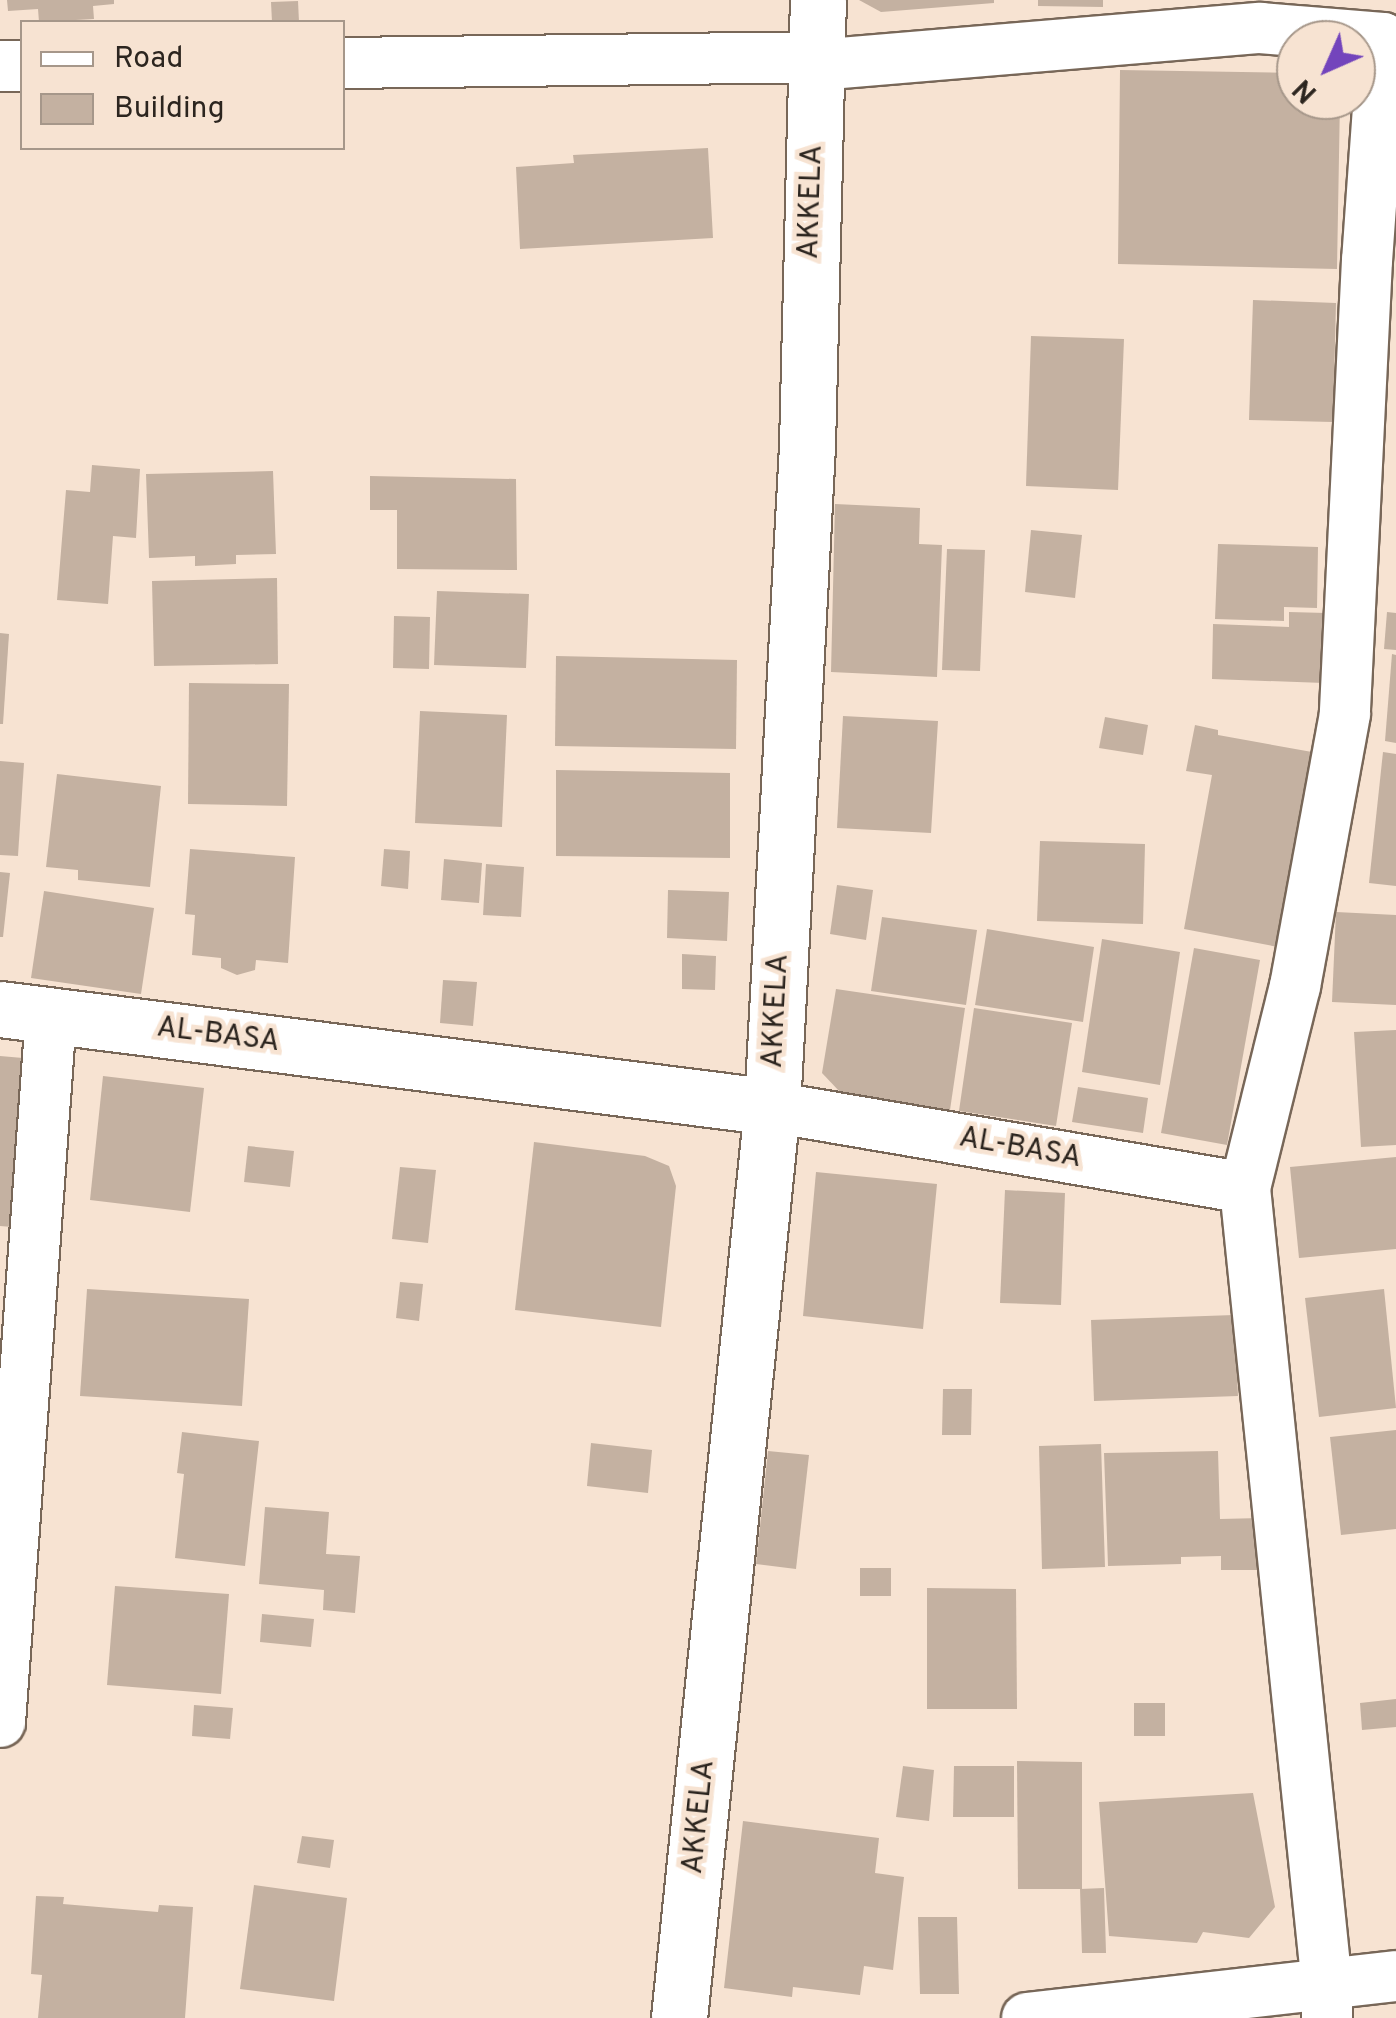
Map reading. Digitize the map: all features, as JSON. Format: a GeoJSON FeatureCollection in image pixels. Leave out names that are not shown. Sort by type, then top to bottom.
{"type":"FeatureCollection","features":[{"type":"Feature","properties":{"kind":"street","name":"AKKELA"},"geometry":{"type":"LineString","coordinates":[[679,2018],[772,1107],[807,446],[818,0]]}},
{"type":"Feature","properties":{"kind":"street"},"geometry":{"type":"LineString","coordinates":[[345,62],[816,61],[1260,28],[1383,38],[1366,260],[1345,714],[1295,986],[1245,1188],[1327,2001]]}},
{"type":"Feature","properties":{"kind":"street"},"geometry":{"type":"LineString","coordinates":[[0,1722],[26,1012]]}},
{"type":"Feature","properties":{"kind":"street","name":"AL-BASA"},"geometry":{"type":"LineString","coordinates":[[26,1012],[772,1107],[1245,1188]]}},
{"type":"Feature","properties":{"kind":"street"},"geometry":{"type":"LineString","coordinates":[[1027,2018],[1327,2001],[1396,1976]]}},
{"type":"Feature","properties":{"kind":"building"},"geometry":{"type":"Polygon","coordinates":[[[7,0],[114,0],[114,4],[93,6],[94,19],[39,20],[38,9],[8,11],[7,0]]]}},
{"type":"Feature","properties":{"kind":"building"},"geometry":{"type":"Polygon","coordinates":[[[859,0],[994,0],[994,3],[881,12],[859,0]]]}},
{"type":"Feature","properties":{"kind":"building"},"geometry":{"type":"Polygon","coordinates":[[[1038,0],[1103,0],[1103,7],[1038,6],[1038,0]]]}},
{"type":"Feature","properties":{"kind":"building"},"geometry":{"type":"Polygon","coordinates":[[[298,1],[299,20],[272,20],[271,2],[298,1]]]}},
{"type":"Feature","properties":{"kind":"building"},"geometry":{"type":"Polygon","coordinates":[[[1120,70],[1276,73],[1276,120],[1340,120],[1337,269],[1118,264],[1120,70]]]}},
{"type":"Feature","properties":{"kind":"building"},"geometry":{"type":"Polygon","coordinates":[[[708,148],[713,238],[520,249],[516,167],[574,163],[573,155],[708,148]]]}},
{"type":"Feature","properties":{"kind":"building"},"geometry":{"type":"Polygon","coordinates":[[[1253,300],[1336,303],[1333,422],[1249,420],[1253,300]]]}},
{"type":"Feature","properties":{"kind":"building"},"geometry":{"type":"Polygon","coordinates":[[[1031,336],[1124,339],[1118,490],[1026,486],[1031,336]]]}},
{"type":"Feature","properties":{"kind":"building"},"geometry":{"type":"Polygon","coordinates":[[[92,465],[140,469],[136,538],[113,536],[108,604],[57,600],[66,490],[90,492],[92,465]]]}},
{"type":"Feature","properties":{"kind":"building"},"geometry":{"type":"Polygon","coordinates":[[[273,471],[276,554],[236,555],[236,564],[195,566],[195,556],[149,558],[146,474],[273,471]]]}},
{"type":"Feature","properties":{"kind":"building"},"geometry":{"type":"Polygon","coordinates":[[[370,476],[516,479],[517,570],[397,569],[397,510],[370,510],[370,476]]]}},
{"type":"Feature","properties":{"kind":"building"},"geometry":{"type":"Polygon","coordinates":[[[835,504],[920,508],[919,544],[942,545],[937,677],[831,672],[835,504]]]}},
{"type":"Feature","properties":{"kind":"building"},"geometry":{"type":"Polygon","coordinates":[[[1031,530],[1082,535],[1075,598],[1025,592],[1031,530]]]}},
{"type":"Feature","properties":{"kind":"building"},"geometry":{"type":"Polygon","coordinates":[[[1218,544],[1318,547],[1317,608],[1284,607],[1284,621],[1215,619],[1218,544]]]}},
{"type":"Feature","properties":{"kind":"building"},"geometry":{"type":"Polygon","coordinates":[[[947,549],[985,550],[980,671],[942,670],[947,549]]]}},
{"type":"Feature","properties":{"kind":"building"},"geometry":{"type":"Polygon","coordinates":[[[277,578],[278,664],[154,666],[152,581],[277,578]]]}},
{"type":"Feature","properties":{"kind":"building"},"geometry":{"type":"Polygon","coordinates":[[[437,591],[529,594],[526,668],[434,665],[437,591]]]}},
{"type":"Feature","properties":{"kind":"building"},"geometry":{"type":"Polygon","coordinates":[[[1289,612],[1326,613],[1324,683],[1212,679],[1213,624],[1289,627],[1289,612]]]}},
{"type":"Feature","properties":{"kind":"building"},"geometry":{"type":"Polygon","coordinates":[[[1387,612],[1396,613],[1396,650],[1384,649],[1387,612]]]}},
{"type":"Feature","properties":{"kind":"building"},"geometry":{"type":"Polygon","coordinates":[[[394,616],[430,617],[429,669],[393,668],[394,616]]]}},
{"type":"Feature","properties":{"kind":"building"},"geometry":{"type":"Polygon","coordinates":[[[0,633],[9,634],[3,724],[0,724],[0,633]]]}},
{"type":"Feature","properties":{"kind":"building"},"geometry":{"type":"Polygon","coordinates":[[[1392,654],[1396,655],[1396,743],[1385,741],[1392,654]]]}},
{"type":"Feature","properties":{"kind":"building"},"geometry":{"type":"Polygon","coordinates":[[[556,656],[737,660],[736,749],[555,746],[556,656]]]}},
{"type":"Feature","properties":{"kind":"building"},"geometry":{"type":"Polygon","coordinates":[[[189,683],[289,684],[287,806],[188,804],[189,683]]]}},
{"type":"Feature","properties":{"kind":"building"},"geometry":{"type":"Polygon","coordinates":[[[420,711],[507,715],[502,827],[415,823],[420,711]]]}},
{"type":"Feature","properties":{"kind":"building"},"geometry":{"type":"Polygon","coordinates":[[[843,716],[938,721],[931,833],[837,828],[843,716]]]}},
{"type":"Feature","properties":{"kind":"building"},"geometry":{"type":"Polygon","coordinates":[[[1105,717],[1148,725],[1143,755],[1099,748],[1105,717]]]}},
{"type":"Feature","properties":{"kind":"building"},"geometry":{"type":"Polygon","coordinates":[[[1195,725],[1218,730],[1218,735],[1312,752],[1278,947],[1184,929],[1212,775],[1186,771],[1195,725]]]}},
{"type":"Feature","properties":{"kind":"building"},"geometry":{"type":"Polygon","coordinates":[[[1383,752],[1396,754],[1396,886],[1369,883],[1383,752]]]}},
{"type":"Feature","properties":{"kind":"building"},"geometry":{"type":"Polygon","coordinates":[[[0,761],[24,763],[18,856],[0,855],[0,761]]]}},
{"type":"Feature","properties":{"kind":"building"},"geometry":{"type":"Polygon","coordinates":[[[556,770],[730,773],[730,858],[556,856],[556,770]]]}},
{"type":"Feature","properties":{"kind":"building"},"geometry":{"type":"Polygon","coordinates":[[[57,774],[161,786],[150,887],[78,880],[78,870],[46,867],[57,774]]]}},
{"type":"Feature","properties":{"kind":"building"},"geometry":{"type":"Polygon","coordinates":[[[1040,841],[1145,844],[1143,924],[1037,921],[1040,841]]]}},
{"type":"Feature","properties":{"kind":"building"},"geometry":{"type":"Polygon","coordinates":[[[190,849],[295,857],[288,963],[256,960],[255,970],[237,975],[221,968],[221,958],[192,955],[195,915],[185,914],[190,849]]]}},
{"type":"Feature","properties":{"kind":"building"},"geometry":{"type":"Polygon","coordinates":[[[384,849],[410,851],[408,889],[381,886],[384,849]]]}},
{"type":"Feature","properties":{"kind":"building"},"geometry":{"type":"Polygon","coordinates":[[[444,859],[482,863],[479,903],[441,900],[444,859]]]}},
{"type":"Feature","properties":{"kind":"building"},"geometry":{"type":"Polygon","coordinates":[[[486,864],[524,867],[521,917],[483,915],[486,864]]]}},
{"type":"Feature","properties":{"kind":"building"},"geometry":{"type":"Polygon","coordinates":[[[0,872],[10,873],[3,937],[0,937],[0,872]]]}},
{"type":"Feature","properties":{"kind":"building"},"geometry":{"type":"Polygon","coordinates":[[[837,885],[873,890],[866,940],[830,934],[837,885]]]}},
{"type":"Feature","properties":{"kind":"building"},"geometry":{"type":"Polygon","coordinates":[[[668,890],[729,892],[727,941],[667,938],[668,890]]]}},
{"type":"Feature","properties":{"kind":"building"},"geometry":{"type":"Polygon","coordinates":[[[44,891],[154,908],[141,994],[31,978],[44,891]]]}},
{"type":"Feature","properties":{"kind":"building"},"geometry":{"type":"Polygon","coordinates":[[[1336,912],[1396,915],[1396,1005],[1332,1002],[1336,912]]]}},
{"type":"Feature","properties":{"kind":"building"},"geometry":{"type":"Polygon","coordinates":[[[882,917],[977,930],[966,1005],[871,991],[882,917]]]}},
{"type":"Feature","properties":{"kind":"building"},"geometry":{"type":"Polygon","coordinates":[[[987,929],[1094,947],[1083,1022],[975,1005],[987,929]]]}},
{"type":"Feature","properties":{"kind":"building"},"geometry":{"type":"Polygon","coordinates":[[[1102,939],[1180,952],[1160,1085],[1082,1072],[1102,939]]]}},
{"type":"Feature","properties":{"kind":"building"},"geometry":{"type":"Polygon","coordinates":[[[1194,948],[1260,960],[1227,1145],[1161,1133],[1194,948]]]}},
{"type":"Feature","properties":{"kind":"building"},"geometry":{"type":"Polygon","coordinates":[[[682,954],[716,956],[715,990],[682,989],[682,954]]]}},
{"type":"Feature","properties":{"kind":"building"},"geometry":{"type":"Polygon","coordinates":[[[443,980],[477,982],[473,1026],[440,1023],[443,980]]]}},
{"type":"Feature","properties":{"kind":"building"},"geometry":{"type":"Polygon","coordinates":[[[836,989],[965,1008],[950,1110],[840,1092],[822,1073],[836,989]]]}},
{"type":"Feature","properties":{"kind":"building"},"geometry":{"type":"Polygon","coordinates":[[[974,1008],[1072,1023],[1056,1126],[959,1111],[974,1008]]]}},
{"type":"Feature","properties":{"kind":"building"},"geometry":{"type":"Polygon","coordinates":[[[1396,1030],[1396,1145],[1361,1147],[1354,1032],[1396,1030]]]}},
{"type":"Feature","properties":{"kind":"building"},"geometry":{"type":"Polygon","coordinates":[[[0,1056],[23,1058],[12,1227],[0,1226],[0,1056]]]}},
{"type":"Feature","properties":{"kind":"building"},"geometry":{"type":"Polygon","coordinates":[[[103,1076],[204,1088],[190,1212],[90,1200],[103,1076]]]}},
{"type":"Feature","properties":{"kind":"building"},"geometry":{"type":"Polygon","coordinates":[[[1078,1087],[1148,1098],[1143,1133],[1072,1122],[1078,1087]]]}},
{"type":"Feature","properties":{"kind":"building"},"geometry":{"type":"Polygon","coordinates":[[[534,1142],[645,1156],[669,1166],[676,1186],[661,1327],[515,1310],[534,1142]]]}},
{"type":"Feature","properties":{"kind":"building"},"geometry":{"type":"Polygon","coordinates":[[[248,1146],[294,1151],[290,1187],[244,1182],[248,1146]]]}},
{"type":"Feature","properties":{"kind":"building"},"geometry":{"type":"Polygon","coordinates":[[[1396,1157],[1396,1249],[1299,1258],[1290,1167],[1396,1157]]]}},
{"type":"Feature","properties":{"kind":"building"},"geometry":{"type":"Polygon","coordinates":[[[400,1167],[436,1170],[428,1243],[392,1239],[400,1167]]]}},
{"type":"Feature","properties":{"kind":"building"},"geometry":{"type":"Polygon","coordinates":[[[816,1172],[937,1184],[923,1329],[803,1316],[816,1172]]]}},
{"type":"Feature","properties":{"kind":"building"},"geometry":{"type":"Polygon","coordinates":[[[1005,1190],[1065,1193],[1061,1305],[1000,1303],[1005,1190]]]}},
{"type":"Feature","properties":{"kind":"building"},"geometry":{"type":"Polygon","coordinates":[[[400,1282],[423,1284],[419,1321],[396,1318],[400,1282]]]}},
{"type":"Feature","properties":{"kind":"building"},"geometry":{"type":"Polygon","coordinates":[[[87,1289],[249,1299],[242,1406],[80,1396],[87,1289]]]}},
{"type":"Feature","properties":{"kind":"building"},"geometry":{"type":"Polygon","coordinates":[[[1384,1289],[1396,1408],[1319,1417],[1305,1298],[1384,1289]]]}},
{"type":"Feature","properties":{"kind":"building"},"geometry":{"type":"Polygon","coordinates":[[[1234,1315],[1238,1396],[1094,1401],[1091,1320],[1234,1315]]]}},
{"type":"Feature","properties":{"kind":"building"},"geometry":{"type":"Polygon","coordinates":[[[943,1389],[972,1389],[971,1435],[942,1435],[943,1389]]]}},
{"type":"Feature","properties":{"kind":"building"},"geometry":{"type":"Polygon","coordinates":[[[1396,1430],[1396,1529],[1341,1535],[1330,1437],[1396,1430]]]}},
{"type":"Feature","properties":{"kind":"building"},"geometry":{"type":"Polygon","coordinates":[[[182,1432],[259,1441],[245,1566],[175,1558],[184,1474],[177,1473],[182,1432]]]}},
{"type":"Feature","properties":{"kind":"building"},"geometry":{"type":"Polygon","coordinates":[[[591,1443],[652,1450],[648,1493],[587,1486],[591,1443]]]}},
{"type":"Feature","properties":{"kind":"building"},"geometry":{"type":"Polygon","coordinates":[[[1101,1444],[1105,1567],[1042,1569],[1039,1446],[1101,1444]]]}},
{"type":"Feature","properties":{"kind":"building"},"geometry":{"type":"Polygon","coordinates":[[[768,1451],[809,1455],[796,1569],[756,1564],[768,1451]]]}},
{"type":"Feature","properties":{"kind":"building"},"geometry":{"type":"Polygon","coordinates":[[[1218,1451],[1220,1519],[1261,1518],[1262,1570],[1221,1570],[1221,1556],[1181,1557],[1181,1564],[1108,1566],[1104,1453],[1218,1451]]]}},
{"type":"Feature","properties":{"kind":"building"},"geometry":{"type":"Polygon","coordinates":[[[265,1507],[329,1512],[326,1554],[360,1556],[355,1613],[323,1610],[324,1590],[259,1584],[265,1507]]]}},
{"type":"Feature","properties":{"kind":"building"},"geometry":{"type":"Polygon","coordinates":[[[860,1568],[891,1568],[891,1596],[860,1596],[860,1568]]]}},
{"type":"Feature","properties":{"kind":"building"},"geometry":{"type":"Polygon","coordinates":[[[115,1586],[229,1594],[221,1694],[107,1685],[115,1586]]]}},
{"type":"Feature","properties":{"kind":"building"},"geometry":{"type":"Polygon","coordinates":[[[927,1588],[1016,1589],[1017,1709],[927,1709],[927,1588]]]}},
{"type":"Feature","properties":{"kind":"building"},"geometry":{"type":"Polygon","coordinates":[[[262,1614],[314,1619],[311,1647],[260,1642],[262,1614]]]}},
{"type":"Feature","properties":{"kind":"building"},"geometry":{"type":"Polygon","coordinates":[[[1396,1699],[1396,1727],[1362,1730],[1360,1703],[1396,1699]]]}},
{"type":"Feature","properties":{"kind":"building"},"geometry":{"type":"Polygon","coordinates":[[[1134,1703],[1165,1703],[1165,1736],[1134,1736],[1134,1703]]]}},
{"type":"Feature","properties":{"kind":"building"},"geometry":{"type":"Polygon","coordinates":[[[194,1705],[233,1708],[230,1739],[192,1736],[194,1705]]]}},
{"type":"Feature","properties":{"kind":"building"},"geometry":{"type":"Polygon","coordinates":[[[1017,1761],[1082,1762],[1082,1889],[1018,1889],[1017,1761]]]}},
{"type":"Feature","properties":{"kind":"building"},"geometry":{"type":"Polygon","coordinates":[[[903,1766],[934,1770],[929,1821],[896,1817],[903,1766]]]}},
{"type":"Feature","properties":{"kind":"building"},"geometry":{"type":"Polygon","coordinates":[[[954,1766],[1014,1766],[1014,1817],[953,1817],[954,1766]]]}},
{"type":"Feature","properties":{"kind":"building"},"geometry":{"type":"Polygon","coordinates":[[[1253,1793],[1275,1907],[1249,1938],[1203,1932],[1197,1943],[1109,1936],[1099,1802],[1253,1793]]]}},
{"type":"Feature","properties":{"kind":"building"},"geometry":{"type":"Polygon","coordinates":[[[743,1821],[879,1838],[875,1873],[904,1877],[893,1970],[864,1966],[860,1995],[793,1987],[792,1997],[724,1988],[743,1821]]]}},
{"type":"Feature","properties":{"kind":"building"},"geometry":{"type":"Polygon","coordinates":[[[302,1836],[334,1840],[330,1868],[297,1863],[302,1836]]]}},
{"type":"Feature","properties":{"kind":"building"},"geometry":{"type":"Polygon","coordinates":[[[254,1885],[347,1898],[334,2001],[240,1989],[254,1885]]]}},
{"type":"Feature","properties":{"kind":"building"},"geometry":{"type":"Polygon","coordinates":[[[1104,1888],[1106,1953],[1082,1953],[1080,1889],[1104,1888]]]}},
{"type":"Feature","properties":{"kind":"building"},"geometry":{"type":"Polygon","coordinates":[[[36,1896],[64,1897],[63,1904],[158,1912],[159,1905],[193,1907],[185,2018],[38,2018],[42,1975],[31,1974],[36,1896]]]}},
{"type":"Feature","properties":{"kind":"building"},"geometry":{"type":"Polygon","coordinates":[[[918,1917],[957,1917],[959,1994],[920,1994],[918,1917]]]}}]}
